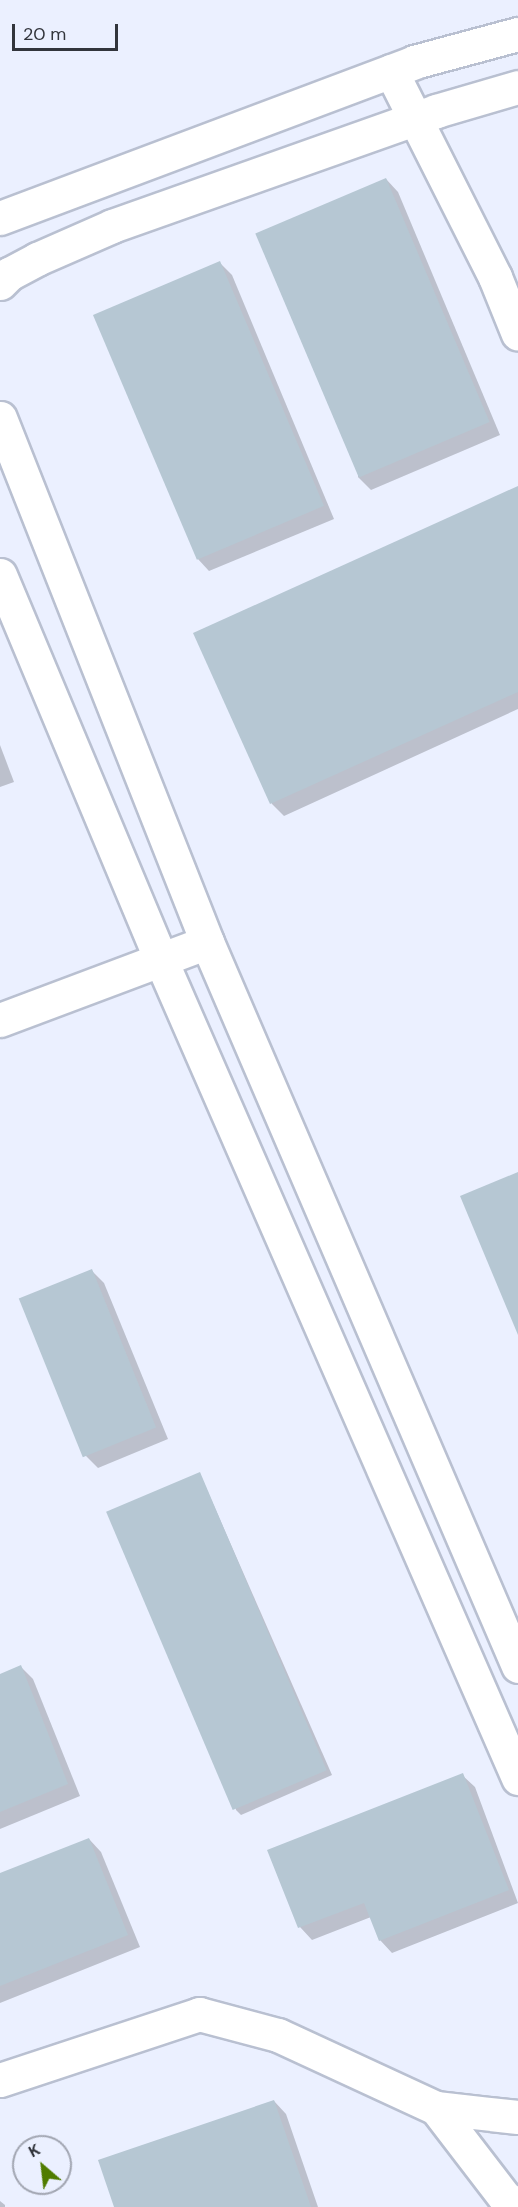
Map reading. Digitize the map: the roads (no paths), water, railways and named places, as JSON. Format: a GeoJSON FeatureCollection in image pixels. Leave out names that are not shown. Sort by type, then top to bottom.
{"type":"FeatureCollection","features":[{"type":"Feature","properties":{"kind":"lane"},"geometry":{"type":"LineString","coordinates":[[0,218],[391,71],[487,39],[518,34]]}},
{"type":"Feature","properties":{"kind":"lane"},"geometry":{"type":"LineString","coordinates":[[391,71],[495,277],[518,334]]}},
{"type":"Feature","properties":{"kind":"lane"},"geometry":{"type":"LineString","coordinates":[[0,284],[9,274],[37,259],[112,226],[414,119],[518,87]]}},
{"type":"Feature","properties":{"kind":"lane"},"geometry":{"type":"LineString","coordinates":[[0,418],[207,942],[518,1666]]}},
{"type":"Feature","properties":{"kind":"lane"},"geometry":{"type":"LineString","coordinates":[[0,575],[160,958],[518,1778]]}},
{"type":"Feature","properties":{"kind":"lane"},"geometry":{"type":"LineString","coordinates":[[0,1020],[207,942]]}},
{"type":"Feature","properties":{"kind":"lane"},"geometry":{"type":"LineString","coordinates":[[0,2080],[199,2014],[278,2035],[436,2108],[518,2117]]}},
{"type":"Feature","properties":{"kind":"lane"},"geometry":{"type":"LineString","coordinates":[[436,2108],[510,2195]]}}]}
